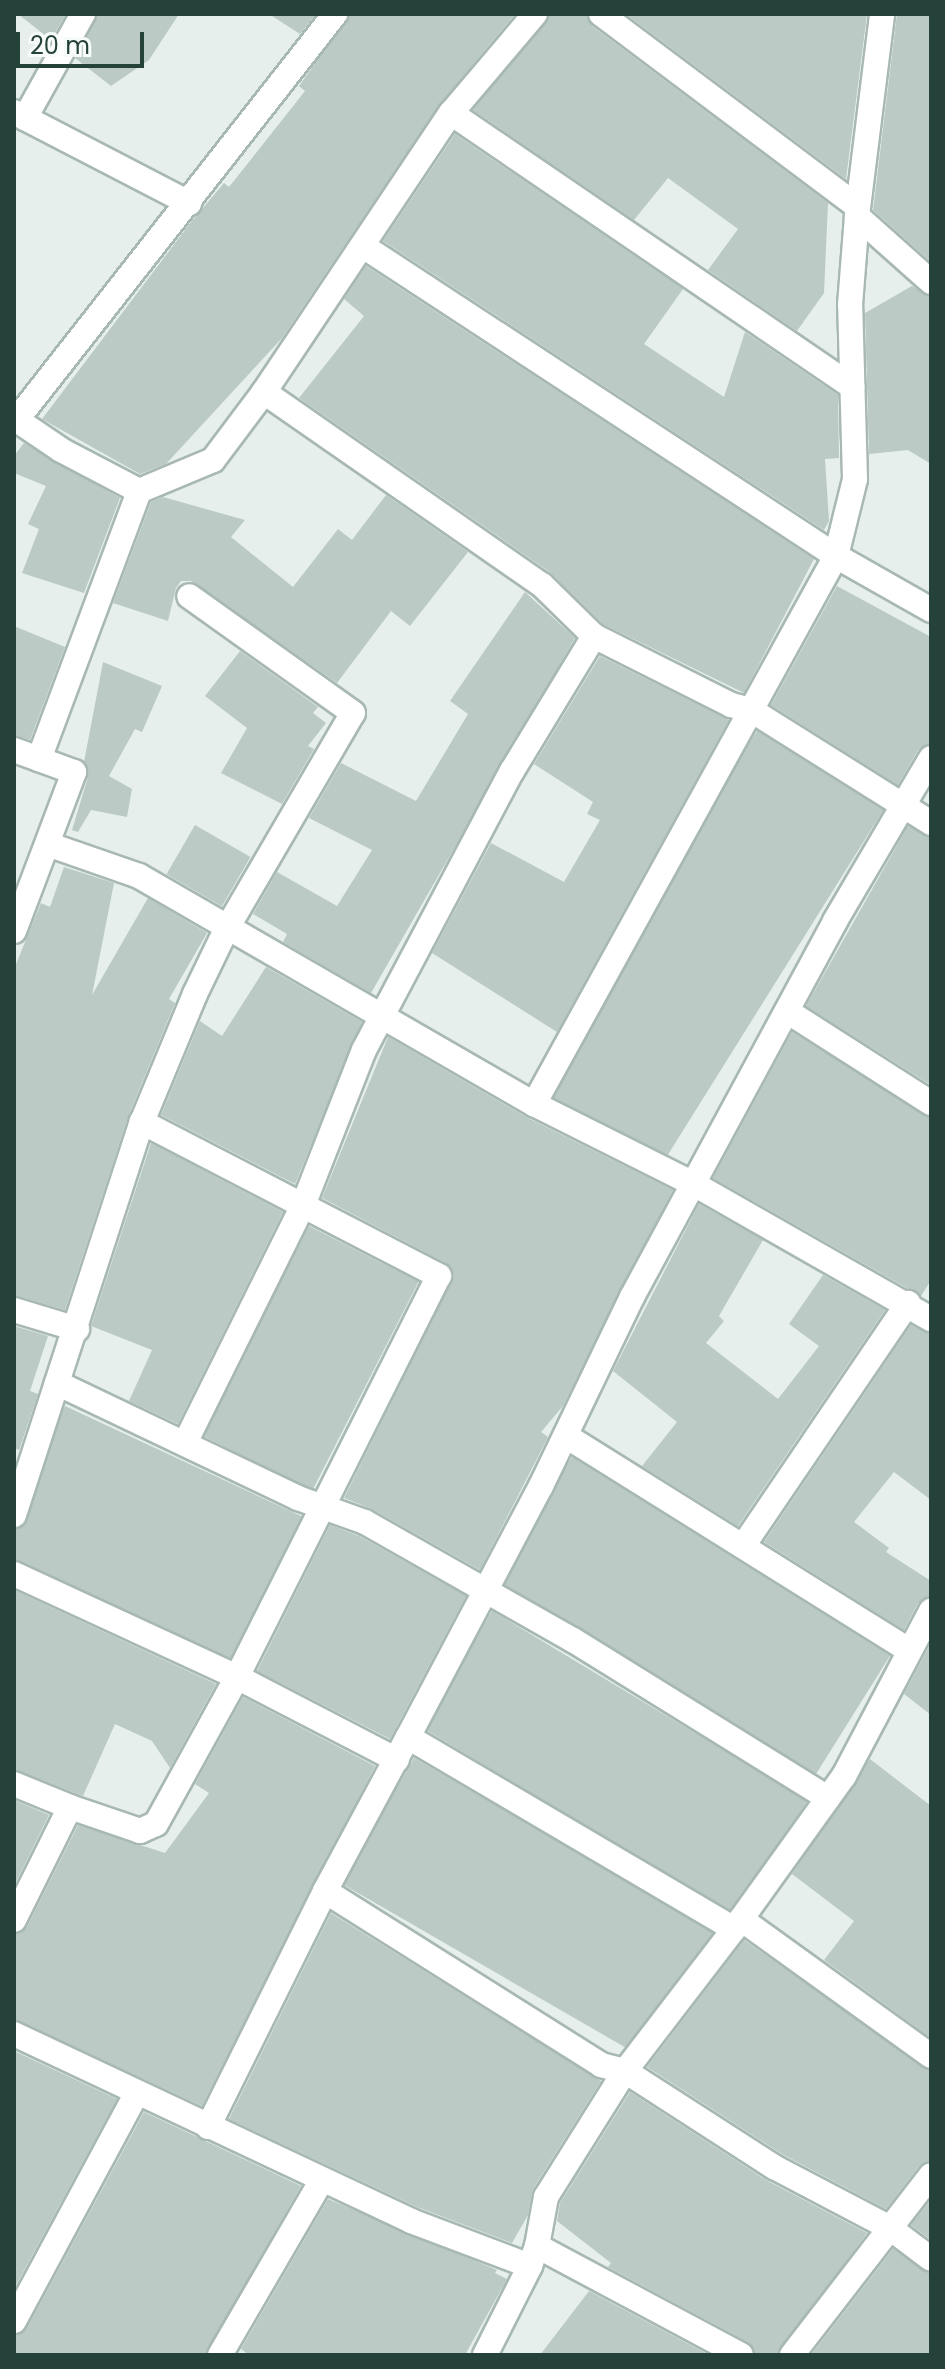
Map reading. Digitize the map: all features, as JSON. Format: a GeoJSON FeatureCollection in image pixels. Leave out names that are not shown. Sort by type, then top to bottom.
{"type":"FeatureCollection","features":[{"type":"Feature","properties":{"kind":"street"},"geometry":{"type":"LineString","coordinates":[[83,14],[20,115],[189,203]]}},
{"type":"Feature","properties":{"kind":"street"},"geometry":{"type":"LineString","coordinates":[[139,491],[61,450],[16,418],[189,203],[335,14]]}},
{"type":"Feature","properties":{"kind":"street"},"geometry":{"type":"LineString","coordinates":[[39,759],[139,491],[213,460],[264,392],[451,113],[535,14]]}},
{"type":"Feature","properties":{"kind":"street"},"geometry":{"type":"LineString","coordinates":[[601,14],[857,211],[931,282]]}},
{"type":"Feature","properties":{"kind":"street"},"geometry":{"type":"LineString","coordinates":[[534,1104],[836,556],[855,479],[850,305],[857,211],[882,14]]}},
{"type":"Feature","properties":{"kind":"street"},"geometry":{"type":"LineString","coordinates":[[451,113],[853,387]]}},
{"type":"Feature","properties":{"kind":"street"},"geometry":{"type":"LineString","coordinates":[[363,246],[836,556],[931,610]]}},
{"type":"Feature","properties":{"kind":"street"},"geometry":{"type":"LineString","coordinates":[[264,392],[542,585],[594,636],[731,705],[751,710],[931,823]]}},
{"type":"Feature","properties":{"kind":"street"},"geometry":{"type":"LineString","coordinates":[[14,1515],[142,1122],[226,930],[353,713],[189,596]]}},
{"type":"Feature","properties":{"kind":"street"},"geometry":{"type":"LineString","coordinates":[[185,1443],[304,1203],[364,1050],[512,771],[594,636]]}},
{"type":"Feature","properties":{"kind":"street"},"geometry":{"type":"LineString","coordinates":[[14,750],[74,772],[50,845],[14,931]]}},
{"type":"Feature","properties":{"kind":"street"},"geometry":{"type":"LineString","coordinates":[[208,2127],[325,1891],[397,1760],[694,1184],[787,1011],[931,758]]}},
{"type":"Feature","properties":{"kind":"street"},"geometry":{"type":"LineString","coordinates":[[50,845],[139,876],[226,930],[534,1104],[694,1184],[908,1303],[931,1319]]}},
{"type":"Feature","properties":{"kind":"street"},"geometry":{"type":"LineString","coordinates":[[787,1011],[931,1103]]}},
{"type":"Feature","properties":{"kind":"street"},"geometry":{"type":"LineString","coordinates":[[14,1784],[140,1831],[156,1824],[237,1677],[439,1276],[304,1203],[142,1122]]}},
{"type":"Feature","properties":{"kind":"street"},"geometry":{"type":"LineString","coordinates":[[743,1546],[908,1303]]}},
{"type":"Feature","properties":{"kind":"street"},"geometry":{"type":"LineString","coordinates":[[14,1310],[77,1329]]}},
{"type":"Feature","properties":{"kind":"street"},"geometry":{"type":"LineString","coordinates":[[57,1383],[324,1507],[365,1522],[484,1587],[828,1798]]}},
{"type":"Feature","properties":{"kind":"street"},"geometry":{"type":"LineString","coordinates":[[566,1436],[907,1649]]}},
{"type":"Feature","properties":{"kind":"street"},"geometry":{"type":"LineString","coordinates":[[14,1574],[237,1677],[397,1760]]}},
{"type":"Feature","properties":{"kind":"street"},"geometry":{"type":"LineString","coordinates":[[485,2355],[533,2256],[546,2197],[625,2071],[738,1924],[828,1798],[881,1712],[907,1649],[931,1611]]}},
{"type":"Feature","properties":{"kind":"street"},"geometry":{"type":"LineString","coordinates":[[408,1737],[738,1924],[931,2056]]}},
{"type":"Feature","properties":{"kind":"street"},"geometry":{"type":"LineString","coordinates":[[14,1920],[70,1807]]}},
{"type":"Feature","properties":{"kind":"street"},"geometry":{"type":"LineString","coordinates":[[325,1891],[601,2065],[625,2071],[774,2167],[890,2228],[931,2259]]}},
{"type":"Feature","properties":{"kind":"street"},"geometry":{"type":"LineString","coordinates":[[14,2034],[322,2180],[533,2256],[741,2355]]}},
{"type":"Feature","properties":{"kind":"street"},"geometry":{"type":"LineString","coordinates":[[14,2321],[137,2093]]}},
{"type":"Feature","properties":{"kind":"street"},"geometry":{"type":"LineString","coordinates":[[792,2355],[931,2175]]}},
{"type":"Feature","properties":{"kind":"street"},"geometry":{"type":"LineString","coordinates":[[220,2355],[322,2180]]}},
{"type":"Feature","properties":{"kind":"building"},"geometry":{"type":"Polygon","coordinates":[[[18,14],[66,14],[51,40],[18,14]]]}},
{"type":"Feature","properties":{"kind":"building"},"geometry":{"type":"Polygon","coordinates":[[[98,14],[179,14],[149,60],[111,86],[75,58],[98,14]]]}},
{"type":"Feature","properties":{"kind":"building"},"geometry":{"type":"Polygon","coordinates":[[[269,14],[316,14],[300,34],[269,14]]]}},
{"type":"Feature","properties":{"kind":"building"},"geometry":{"type":"Polygon","coordinates":[[[350,14],[515,14],[439,105],[282,338],[166,464],[140,474],[42,419],[191,222],[224,183],[229,187],[305,91],[299,86],[350,14]]]}},
{"type":"Feature","properties":{"kind":"building"},"geometry":{"type":"Polygon","coordinates":[[[550,14],[586,14],[592,26],[828,203],[824,293],[797,331],[708,270],[738,229],[668,178],[634,220],[473,110],[550,14]]]}},
{"type":"Feature","properties":{"kind":"building"},"geometry":{"type":"Polygon","coordinates":[[[626,14],[867,14],[846,179],[626,14]]]}},
{"type":"Feature","properties":{"kind":"building"},"geometry":{"type":"Polygon","coordinates":[[[897,14],[931,14],[931,262],[873,210],[897,14]]]}},
{"type":"Feature","properties":{"kind":"building"},"geometry":{"type":"Polygon","coordinates":[[[455,134],[683,289],[644,344],[724,397],[745,332],[838,395],[839,458],[825,459],[829,521],[824,530],[383,241],[455,134]]]}},
{"type":"Feature","properties":{"kind":"building"},"geometry":{"type":"Polygon","coordinates":[[[366,266],[814,559],[744,693],[603,624],[551,573],[299,398],[364,316],[344,299],[366,266]]]}},
{"type":"Feature","properties":{"kind":"building"},"geometry":{"type":"Polygon","coordinates":[[[912,286],[931,297],[931,464],[908,450],[869,454],[865,313],[912,286]]]}},
{"type":"Feature","properties":{"kind":"building"},"geometry":{"type":"Polygon","coordinates":[[[24,443],[120,498],[84,593],[22,573],[39,529],[28,524],[46,486],[14,473],[14,456],[24,443]]]}},
{"type":"Feature","properties":{"kind":"building"},"geometry":{"type":"Polygon","coordinates":[[[386,495],[468,552],[410,626],[391,611],[337,683],[191,581],[181,581],[176,588],[168,621],[113,603],[151,502],[163,497],[245,520],[231,537],[293,587],[338,529],[352,540],[386,495]]]}},
{"type":"Feature","properties":{"kind":"building"},"geometry":{"type":"Polygon","coordinates":[[[837,586],[931,637],[931,743],[918,750],[898,785],[771,705],[837,586]]]}},
{"type":"Feature","properties":{"kind":"building"},"geometry":{"type":"Polygon","coordinates":[[[525,592],[575,638],[371,993],[283,942],[287,934],[253,914],[277,872],[337,906],[372,850],[309,818],[341,763],[416,801],[468,714],[450,701],[525,592]]]}},
{"type":"Feature","properties":{"kind":"building"},"geometry":{"type":"Polygon","coordinates":[[[14,626],[65,647],[30,740],[14,735],[14,626]]]}},
{"type":"Feature","properties":{"kind":"building"},"geometry":{"type":"Polygon","coordinates":[[[240,651],[318,707],[313,713],[326,723],[308,746],[314,749],[282,804],[221,773],[247,728],[205,696],[240,651]]]}},
{"type":"Feature","properties":{"kind":"building"},"geometry":{"type":"Polygon","coordinates":[[[600,656],[729,720],[557,1032],[432,953],[491,843],[564,882],[600,820],[587,814],[593,802],[534,764],[600,656]]]}},
{"type":"Feature","properties":{"kind":"building"},"geometry":{"type":"Polygon","coordinates":[[[103,662],[162,686],[142,732],[135,729],[109,776],[132,789],[127,817],[91,810],[78,832],[72,830],[88,777],[84,762],[103,662]]]}},
{"type":"Feature","properties":{"kind":"building"},"geometry":{"type":"Polygon","coordinates":[[[757,731],[883,810],[661,1165],[535,1086],[757,731]]]}},
{"type":"Feature","properties":{"kind":"building"},"geometry":{"type":"Polygon","coordinates":[[[195,825],[250,857],[222,906],[166,874],[195,825]]]}},
{"type":"Feature","properties":{"kind":"building"},"geometry":{"type":"Polygon","coordinates":[[[908,826],[931,838],[931,1085],[806,1006],[908,826]]]}},
{"type":"Feature","properties":{"kind":"building"},"geometry":{"type":"Polygon","coordinates":[[[64,867],[114,883],[92,995],[148,898],[207,933],[169,999],[175,1003],[128,1117],[65,1310],[14,1295],[14,969],[41,903],[50,907],[64,867]]]}},
{"type":"Feature","properties":{"kind":"building"},"geometry":{"type":"Polygon","coordinates":[[[266,967],[362,1022],[295,1184],[161,1115],[200,1021],[222,1036],[266,967]]]}},
{"type":"Feature","properties":{"kind":"building"},"geometry":{"type":"Polygon","coordinates":[[[792,1032],[931,1118],[931,1280],[921,1296],[713,1178],[792,1032]]]}},
{"type":"Feature","properties":{"kind":"building"},"geometry":{"type":"Polygon","coordinates":[[[388,1037],[526,1117],[673,1190],[563,1406],[541,1432],[548,1437],[480,1570],[372,1509],[344,1498],[454,1276],[446,1263],[322,1198],[388,1037]]]}},
{"type":"Feature","properties":{"kind":"building"},"geometry":{"type":"Polygon","coordinates":[[[151,1143],[283,1212],[178,1424],[129,1401],[152,1350],[91,1326],[151,1143]]]}},
{"type":"Feature","properties":{"kind":"building"},"geometry":{"type":"Polygon","coordinates":[[[699,1204],[763,1240],[719,1316],[724,1321],[706,1343],[778,1399],[819,1346],[789,1324],[823,1275],[885,1310],[738,1526],[642,1466],[677,1422],[613,1371],[699,1204]]]}},
{"type":"Feature","properties":{"kind":"building"},"geometry":{"type":"Polygon","coordinates":[[[309,1226],[419,1282],[312,1491],[202,1435],[309,1226]]]}},
{"type":"Feature","properties":{"kind":"building"},"geometry":{"type":"Polygon","coordinates":[[[911,1325],[931,1335],[931,1500],[894,1472],[854,1522],[889,1548],[886,1552],[931,1581],[931,1596],[918,1603],[904,1630],[764,1542],[911,1325]]]}},
{"type":"Feature","properties":{"kind":"building"},"geometry":{"type":"Polygon","coordinates":[[[14,1326],[48,1336],[30,1391],[38,1394],[19,1450],[14,1448],[14,1326]]]}},
{"type":"Feature","properties":{"kind":"building"},"geometry":{"type":"Polygon","coordinates":[[[65,1406],[302,1516],[234,1661],[14,1559],[14,1515],[65,1406]]]}},
{"type":"Feature","properties":{"kind":"building"},"geometry":{"type":"Polygon","coordinates":[[[572,1457],[890,1656],[814,1778],[496,1579],[572,1457]]]}},
{"type":"Feature","properties":{"kind":"building"},"geometry":{"type":"Polygon","coordinates":[[[330,1525],[359,1536],[466,1596],[390,1739],[257,1671],[330,1525]]]}},
{"type":"Feature","properties":{"kind":"building"},"geometry":{"type":"Polygon","coordinates":[[[16,1591],[216,1684],[170,1768],[152,1741],[115,1724],[83,1796],[14,1769],[16,1591]]]}},
{"type":"Feature","properties":{"kind":"building"},"geometry":{"type":"Polygon","coordinates":[[[492,1611],[807,1801],[737,1917],[422,1728],[492,1611]]]}},
{"type":"Feature","properties":{"kind":"building"},"geometry":{"type":"Polygon","coordinates":[[[931,1643],[931,1715],[904,1694],[931,1643]]]}},
{"type":"Feature","properties":{"kind":"building"},"geometry":{"type":"Polygon","coordinates":[[[243,1697],[375,1766],[202,2106],[14,2019],[14,1935],[27,1927],[78,1825],[165,1853],[209,1793],[195,1784],[243,1697]]]}},
{"type":"Feature","properties":{"kind":"building"},"geometry":{"type":"Polygon","coordinates":[[[414,1758],[714,1931],[641,2057],[342,1884],[414,1758]]]}},
{"type":"Feature","properties":{"kind":"building"},"geometry":{"type":"Polygon","coordinates":[[[870,1759],[931,1806],[931,2038],[824,1960],[854,1921],[792,1874],[870,1759]]]}},
{"type":"Feature","properties":{"kind":"building"},"geometry":{"type":"Polygon","coordinates":[[[14,1800],[49,1815],[14,1886],[14,1800]]]}},
{"type":"Feature","properties":{"kind":"building"},"geometry":{"type":"Polygon","coordinates":[[[331,1913],[601,2081],[533,2189],[528,2215],[512,2243],[417,2207],[229,2119],[331,1913]]]}},
{"type":"Feature","properties":{"kind":"building"},"geometry":{"type":"Polygon","coordinates":[[[744,1940],[931,2071],[931,2160],[919,2166],[886,2209],[782,2154],[647,2067],[744,1940]]]}},
{"type":"Feature","properties":{"kind":"building"},"geometry":{"type":"Polygon","coordinates":[[[14,2051],[117,2099],[14,2289],[14,2051]]]}},
{"type":"Feature","properties":{"kind":"building"},"geometry":{"type":"Polygon","coordinates":[[[630,2092],[766,2180],[867,2233],[777,2355],[756,2355],[748,2342],[608,2267],[611,2263],[557,2221],[560,2203],[630,2092]]]}},
{"type":"Feature","properties":{"kind":"building"},"geometry":{"type":"Polygon","coordinates":[[[144,2112],[301,2186],[205,2355],[14,2355],[14,2336],[27,2328],[144,2112]]]}},
{"type":"Feature","properties":{"kind":"building"},"geometry":{"type":"Polygon","coordinates":[[[328,2199],[497,2270],[495,2273],[507,2279],[465,2355],[249,2355],[241,2349],[328,2199]]]}},
{"type":"Feature","properties":{"kind":"building"},"geometry":{"type":"Polygon","coordinates":[[[931,2200],[931,2240],[911,2225],[931,2200]]]}},
{"type":"Feature","properties":{"kind":"building"},"geometry":{"type":"Polygon","coordinates":[[[893,2249],[931,2274],[931,2355],[811,2355],[893,2249]]]}},
{"type":"Feature","properties":{"kind":"building"},"geometry":{"type":"Polygon","coordinates":[[[589,2291],[709,2355],[540,2355],[589,2291]]]}}]}
